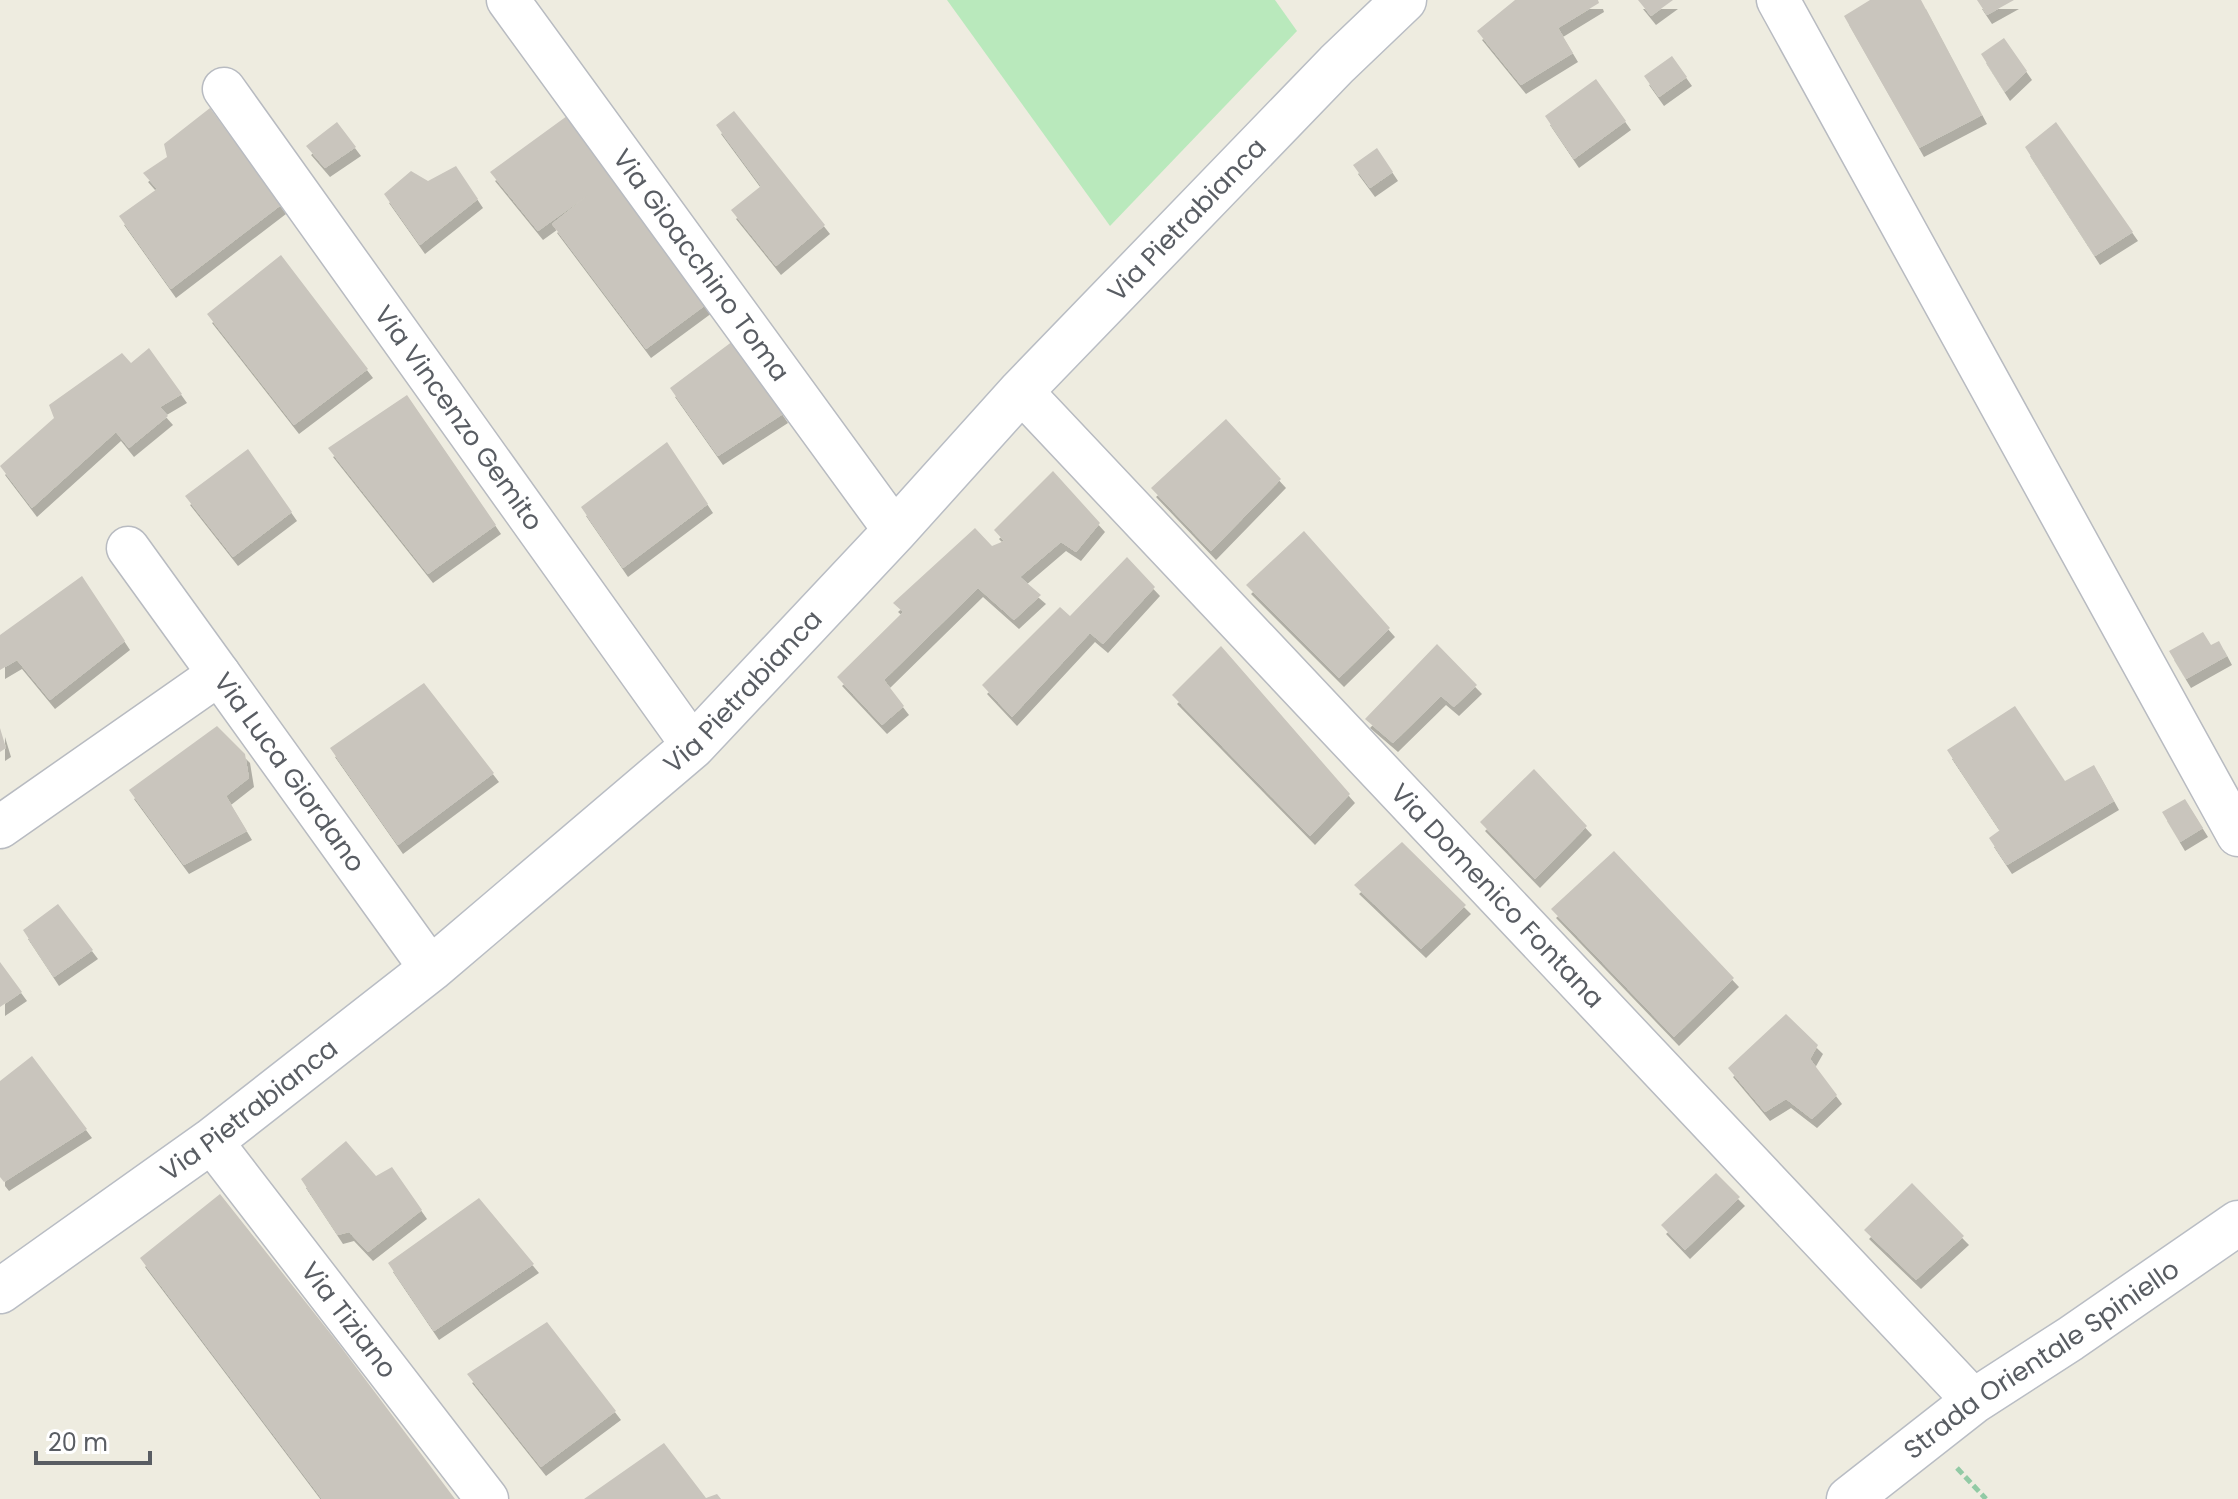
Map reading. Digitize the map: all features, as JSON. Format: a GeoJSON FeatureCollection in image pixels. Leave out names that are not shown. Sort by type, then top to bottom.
{"type":"FeatureCollection","features":[{"type":"Feature","properties":{"kind":"main road","name":"Via Pietrabianca"},"geometry":{"type":"LineString","coordinates":[[0,1291],[211,1141],[431,969],[693,746],[895,531],[1021,391],[1337,64],[1404,0]]}},
{"type":"Feature","properties":{"kind":"main road","name":"Strada Orientale Spiniello"},"geometry":{"type":"LineString","coordinates":[[1849,1499],[1974,1401],[2238,1223]]}},
{"type":"Feature","properties":{"kind":"street","name":"Via Gioacchino Toma"},"geometry":{"type":"LineString","coordinates":[[508,0],[895,531]]}},
{"type":"Feature","properties":{"kind":"street"},"geometry":{"type":"LineString","coordinates":[[1778,0],[2238,835]]}},
{"type":"Feature","properties":{"kind":"street","name":"Via Vincenzo Gemito"},"geometry":{"type":"LineString","coordinates":[[224,89],[693,746]]}},
{"type":"Feature","properties":{"kind":"street","name":"Via Domenico Fontana"},"geometry":{"type":"LineString","coordinates":[[1021,391],[1974,1401]]}},
{"type":"Feature","properties":{"kind":"street"},"geometry":{"type":"LineString","coordinates":[[128,548],[219,674]]}},
{"type":"Feature","properties":{"kind":"street","name":"Via Luca Giordano"},"geometry":{"type":"LineString","coordinates":[[0,827],[219,674],[431,969]]}},
{"type":"Feature","properties":{"kind":"street","name":"Via Tiziano"},"geometry":{"type":"LineString","coordinates":[[211,1141],[487,1499]]}},
{"type":"Feature","properties":{"kind":"green space"},"geometry":{"type":"Polygon","coordinates":[[[947,0],[1275,0],[1297,31],[1110,226],[947,0]]]}},
{"type":"Feature","properties":{"kind":"building"},"geometry":{"type":"Polygon","coordinates":[[[1515,0],[1598,0],[1599,3],[1558,28],[1573,53],[1521,85],[1477,31],[1515,0]]]}},
{"type":"Feature","properties":{"kind":"building"},"geometry":{"type":"Polygon","coordinates":[[[1638,0],[1673,0],[1651,16],[1638,0]]]}},
{"type":"Feature","properties":{"kind":"building"},"geometry":{"type":"Polygon","coordinates":[[[1870,0],[1921,0],[1982,115],[1919,148],[1844,16],[1870,0]]]}},
{"type":"Feature","properties":{"kind":"building"},"geometry":{"type":"Polygon","coordinates":[[[1977,0],[2014,0],[1987,15],[1977,0]]]}},
{"type":"Feature","properties":{"kind":"building"},"geometry":{"type":"Polygon","coordinates":[[[2004,38],[2027,71],[2005,92],[1981,54],[2004,38]]]}},
{"type":"Feature","properties":{"kind":"building"},"geometry":{"type":"Polygon","coordinates":[[[1672,56],[1687,77],[1659,97],[1644,76],[1672,56]]]}},
{"type":"Feature","properties":{"kind":"building"},"geometry":{"type":"Polygon","coordinates":[[[1596,79],[1626,121],[1574,159],[1545,116],[1596,79]]]}},
{"type":"Feature","properties":{"kind":"building"},"geometry":{"type":"Polygon","coordinates":[[[210,108],[281,205],[171,289],[119,216],[157,189],[143,173],[167,157],[164,144],[210,108]]]}},
{"type":"Feature","properties":{"kind":"building"},"geometry":{"type":"Polygon","coordinates":[[[734,111],[825,225],[776,266],[731,210],[761,186],[716,125],[734,111]]]}},
{"type":"Feature","properties":{"kind":"building"},"geometry":{"type":"Polygon","coordinates":[[[567,116],[707,304],[646,349],[552,224],[588,195],[538,231],[490,172],[567,116]]]}},
{"type":"Feature","properties":{"kind":"building"},"geometry":{"type":"Polygon","coordinates":[[[337,122],[356,147],[325,168],[306,146],[337,122]]]}},
{"type":"Feature","properties":{"kind":"building"},"geometry":{"type":"Polygon","coordinates":[[[2056,122],[2133,232],[2095,256],[2025,147],[2056,122]]]}},
{"type":"Feature","properties":{"kind":"building"},"geometry":{"type":"Polygon","coordinates":[[[1377,148],[1393,172],[1370,188],[1353,165],[1377,148]]]}},
{"type":"Feature","properties":{"kind":"building"},"geometry":{"type":"Polygon","coordinates":[[[456,166],[478,199],[420,245],[384,194],[411,171],[428,181],[456,166]]]}},
{"type":"Feature","properties":{"kind":"building"},"geometry":{"type":"Polygon","coordinates":[[[281,255],[368,369],[294,425],[207,314],[281,255]]]}},
{"type":"Feature","properties":{"kind":"building"},"geometry":{"type":"Polygon","coordinates":[[[733,341],[783,414],[718,456],[670,388],[733,341]]]}},
{"type":"Feature","properties":{"kind":"building"},"geometry":{"type":"Polygon","coordinates":[[[149,348],[182,394],[160,407],[168,416],[129,448],[116,432],[32,508],[0,466],[54,418],[49,405],[122,353],[131,363],[149,348]]]}},
{"type":"Feature","properties":{"kind":"building"},"geometry":{"type":"Polygon","coordinates":[[[407,395],[496,525],[428,574],[328,448],[407,395]]]}},
{"type":"Feature","properties":{"kind":"building"},"geometry":{"type":"Polygon","coordinates":[[[1226,419],[1281,479],[1211,551],[1151,488],[1226,419]]]}},
{"type":"Feature","properties":{"kind":"building"},"geometry":{"type":"Polygon","coordinates":[[[667,442],[708,504],[623,568],[581,507],[667,442]]]}},
{"type":"Feature","properties":{"kind":"building"},"geometry":{"type":"Polygon","coordinates":[[[248,449],[292,512],[233,557],[185,496],[248,449]]]}},
{"type":"Feature","properties":{"kind":"building"},"geometry":{"type":"Polygon","coordinates":[[[1053,471],[1100,523],[1076,552],[1061,542],[1020,577],[1041,595],[1014,620],[978,588],[884,680],[904,706],[882,725],[837,677],[903,612],[893,603],[975,528],[992,546],[1004,541],[994,530],[1053,471]]]}},
{"type":"Feature","properties":{"kind":"building"},"geometry":{"type":"Polygon","coordinates":[[[1304,531],[1390,628],[1339,678],[1246,585],[1304,531]]]}},
{"type":"Feature","properties":{"kind":"building"},"geometry":{"type":"Polygon","coordinates":[[[1127,557],[1155,587],[1103,644],[1090,633],[1012,717],[982,685],[1060,607],[1070,616],[1127,557]]]}},
{"type":"Feature","properties":{"kind":"building"},"geometry":{"type":"Polygon","coordinates":[[[82,576],[125,641],[50,700],[17,660],[0,670],[0,635],[82,576]]]}},
{"type":"Feature","properties":{"kind":"building"},"geometry":{"type":"Polygon","coordinates":[[[2203,632],[2211,645],[2219,641],[2227,656],[2186,679],[2169,651],[2203,632]]]}},
{"type":"Feature","properties":{"kind":"building"},"geometry":{"type":"Polygon","coordinates":[[[1437,644],[1477,685],[1454,707],[1441,696],[1393,743],[1365,719],[1437,644]]]}},
{"type":"Feature","properties":{"kind":"building"},"geometry":{"type":"Polygon","coordinates":[[[1221,646],[1350,794],[1310,836],[1172,695],[1221,646]]]}},
{"type":"Feature","properties":{"kind":"building"},"geometry":{"type":"Polygon","coordinates":[[[424,683],[494,773],[398,845],[330,748],[424,683]]]}},
{"type":"Feature","properties":{"kind":"building"},"geometry":{"type":"Polygon","coordinates":[[[2015,706],[2065,781],[2094,765],[2114,801],[2007,865],[1989,838],[2000,830],[1947,750],[2015,706]]]}},
{"type":"Feature","properties":{"kind":"building"},"geometry":{"type":"Polygon","coordinates":[[[217,726],[245,754],[249,778],[226,796],[247,831],[184,865],[129,790],[217,726]]]}},
{"type":"Feature","properties":{"kind":"building"},"geometry":{"type":"Polygon","coordinates":[[[0,728],[6,748],[0,752],[0,728]]]}},
{"type":"Feature","properties":{"kind":"building"},"geometry":{"type":"Polygon","coordinates":[[[1534,769],[1587,826],[1535,879],[1480,822],[1534,769]]]}},
{"type":"Feature","properties":{"kind":"building"},"geometry":{"type":"Polygon","coordinates":[[[2185,799],[2203,828],[2180,842],[2162,812],[2185,799]]]}},
{"type":"Feature","properties":{"kind":"building"},"geometry":{"type":"Polygon","coordinates":[[[1402,842],[1466,905],[1421,949],[1354,885],[1402,842]]]}},
{"type":"Feature","properties":{"kind":"building"},"geometry":{"type":"Polygon","coordinates":[[[1614,851],[1734,978],[1674,1037],[1551,909],[1614,851]]]}},
{"type":"Feature","properties":{"kind":"building"},"geometry":{"type":"Polygon","coordinates":[[[58,904],[93,950],[54,977],[23,930],[58,904]]]}},
{"type":"Feature","properties":{"kind":"building"},"geometry":{"type":"Polygon","coordinates":[[[0,962],[22,992],[0,1007],[0,962]]]}},
{"type":"Feature","properties":{"kind":"building"},"geometry":{"type":"Polygon","coordinates":[[[1786,1014],[1818,1045],[1810,1059],[1837,1095],[1812,1119],[1786,1099],[1765,1112],[1728,1068],[1786,1014]]]}},
{"type":"Feature","properties":{"kind":"building"},"geometry":{"type":"Polygon","coordinates":[[[32,1056],[87,1129],[4,1182],[0,1177],[0,1081],[32,1056]]]}},
{"type":"Feature","properties":{"kind":"building"},"geometry":{"type":"Polygon","coordinates":[[[346,1141],[376,1176],[392,1167],[422,1210],[368,1252],[349,1232],[338,1235],[301,1179],[346,1141]]]}},
{"type":"Feature","properties":{"kind":"building"},"geometry":{"type":"Polygon","coordinates":[[[1716,1173],[1740,1197],[1685,1250],[1661,1225],[1716,1173]]]}},
{"type":"Feature","properties":{"kind":"building"},"geometry":{"type":"Polygon","coordinates":[[[1912,1183],[1964,1236],[1916,1280],[1864,1230],[1912,1183]]]}},
{"type":"Feature","properties":{"kind":"building"},"geometry":{"type":"Polygon","coordinates":[[[220,1194],[338,1343],[455,1499],[322,1499],[140,1258],[220,1194]]]}},
{"type":"Feature","properties":{"kind":"building"},"geometry":{"type":"Polygon","coordinates":[[[479,1198],[534,1264],[434,1331],[388,1263],[479,1198]]]}},
{"type":"Feature","properties":{"kind":"building"},"geometry":{"type":"Polygon","coordinates":[[[547,1322],[616,1411],[541,1467],[467,1374],[547,1322]]]}},
{"type":"Feature","properties":{"kind":"building"},"geometry":{"type":"Polygon","coordinates":[[[664,1443],[706,1498],[717,1494],[721,1499],[584,1499],[664,1443]]]}}]}
